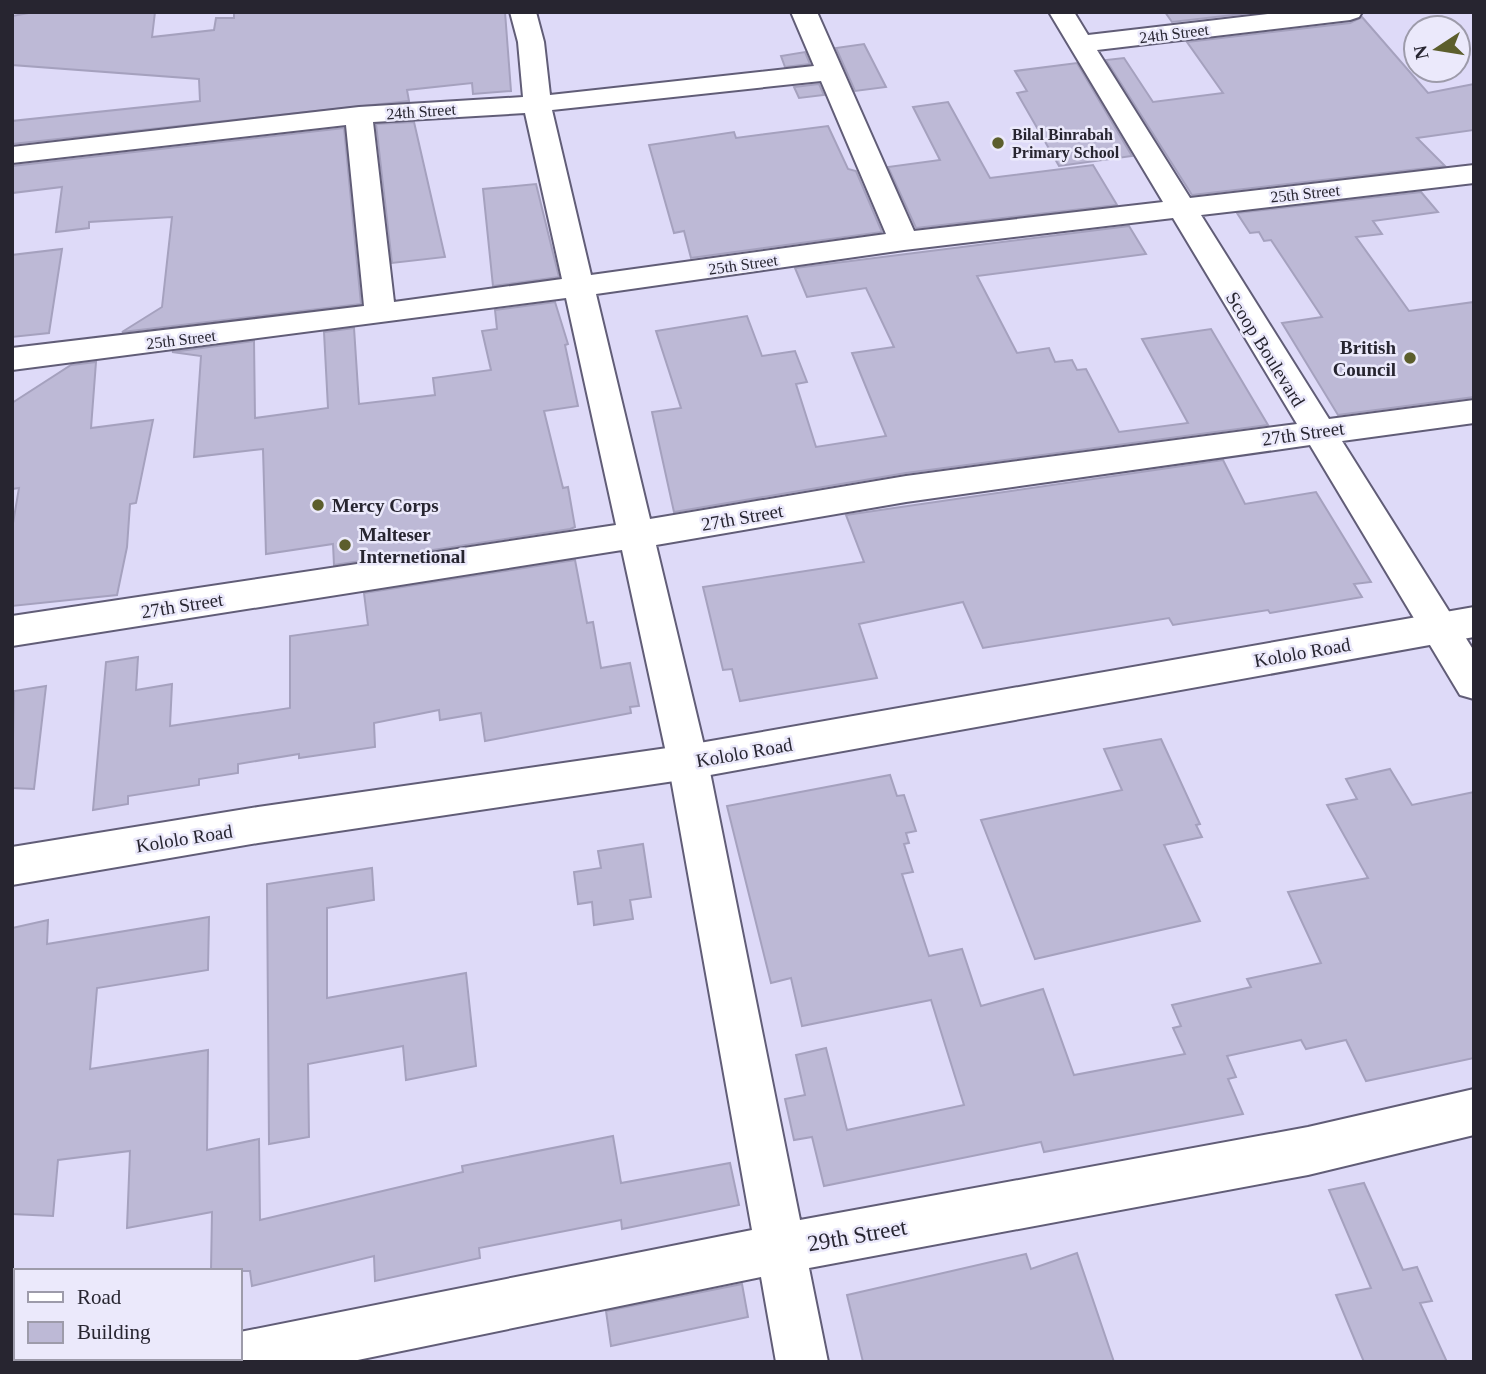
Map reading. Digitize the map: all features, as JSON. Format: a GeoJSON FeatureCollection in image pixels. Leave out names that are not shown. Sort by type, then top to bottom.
{"type":"FeatureCollection","features":[{"type":"Feature","properties":{"kind":"street"},"geometry":{"type":"LineString","coordinates":[[523,12],[531,42],[537,103],[688,762],[802,1362]]}},
{"type":"Feature","properties":{"kind":"street"},"geometry":{"type":"LineString","coordinates":[[804,12],[904,241]]}},
{"type":"Feature","properties":{"kind":"street","name":"Scoop Boulevard"},"geometry":{"type":"LineString","coordinates":[[1061,12],[1317,431],[1456,625],[1474,684]]}},
{"type":"Feature","properties":{"kind":"street","name":"24th Street"},"geometry":{"type":"LineString","coordinates":[[1081,44],[1350,12]]}},
{"type":"Feature","properties":{"kind":"street","name":"24th Street"},"geometry":{"type":"LineString","coordinates":[[12,155],[359,115],[537,103],[830,72]]}},
{"type":"Feature","properties":{"kind":"street"},"geometry":{"type":"LineString","coordinates":[[359,115],[380,314]]}},
{"type":"Feature","properties":{"kind":"street","name":"25th Street"},"geometry":{"type":"LineString","coordinates":[[12,359],[380,314],[904,241],[1474,174]]}},
{"type":"Feature","properties":{"kind":"street","name":"27th Street"},"geometry":{"type":"LineString","coordinates":[[12,631],[635,535],[906,489],[1474,411]]}},
{"type":"Feature","properties":{"kind":"street","name":"Kololo Road"},"geometry":{"type":"LineString","coordinates":[[12,866],[258,825],[688,762],[1456,625]]}},
{"type":"Feature","properties":{"kind":"street","name":"29th Street"},"geometry":{"type":"LineString","coordinates":[[242,1357],[779,1249],[1308,1151],[1474,1112]]}},
{"type":"Feature","properties":{"kind":"building"},"geometry":{"type":"Polygon","coordinates":[[[34,12],[155,12],[152,37],[214,30],[216,18],[234,18],[234,12],[505,12],[511,91],[473,94],[472,83],[407,90],[409,101],[12,144],[12,121],[200,101],[199,79],[12,65],[12,16],[34,12]]]}},
{"type":"Feature","properties":{"kind":"building"},"geometry":{"type":"Polygon","coordinates":[[[1165,12],[1259,12],[1172,22],[1165,12]]]}},
{"type":"Feature","properties":{"kind":"building"},"geometry":{"type":"Polygon","coordinates":[[[1362,17],[1402,63],[1402,84],[1420,84],[1428,93],[1474,84],[1474,130],[1417,138],[1445,166],[1192,195],[1106,60],[1124,58],[1153,102],[1223,93],[1187,42],[1350,23],[1362,17]]]}},
{"type":"Feature","properties":{"kind":"building"},"geometry":{"type":"Polygon","coordinates":[[[864,44],[886,87],[855,91],[836,48],[864,44]]]}},
{"type":"Feature","properties":{"kind":"building"},"geometry":{"type":"Polygon","coordinates":[[[805,52],[810,64],[785,67],[781,56],[805,52]]]}},
{"type":"Feature","properties":{"kind":"building"},"geometry":{"type":"Polygon","coordinates":[[[1077,63],[1132,156],[1059,166],[1017,93],[1027,91],[1015,71],[1077,63]]]}},
{"type":"Feature","properties":{"kind":"building"},"geometry":{"type":"Polygon","coordinates":[[[819,84],[824,95],[799,98],[794,87],[819,84]]]}},
{"type":"Feature","properties":{"kind":"building"},"geometry":{"type":"Polygon","coordinates":[[[948,102],[990,178],[1093,165],[1117,205],[916,228],[888,167],[940,160],[913,107],[948,102]]]}},
{"type":"Feature","properties":{"kind":"building"},"geometry":{"type":"Polygon","coordinates":[[[414,122],[445,257],[392,263],[376,124],[414,122]]]}},
{"type":"Feature","properties":{"kind":"building"},"geometry":{"type":"Polygon","coordinates":[[[828,126],[848,169],[856,171],[882,232],[691,258],[684,231],[674,233],[649,145],[734,132],[736,138],[828,126]]]}},
{"type":"Feature","properties":{"kind":"building"},"geometry":{"type":"Polygon","coordinates":[[[344,128],[361,304],[122,332],[162,307],[172,217],[89,222],[89,228],[56,232],[62,187],[12,193],[12,166],[344,128]]]}},
{"type":"Feature","properties":{"kind":"building"},"geometry":{"type":"Polygon","coordinates":[[[536,184],[559,277],[493,286],[483,189],[536,184]]]}},
{"type":"Feature","properties":{"kind":"building"},"geometry":{"type":"Polygon","coordinates":[[[1421,192],[1438,212],[1373,221],[1382,234],[1356,237],[1409,311],[1474,302],[1474,397],[1338,415],[1282,323],[1322,317],[1271,240],[1264,241],[1259,232],[1250,233],[1237,213],[1421,192]]]}},
{"type":"Feature","properties":{"kind":"building"},"geometry":{"type":"Polygon","coordinates":[[[1129,226],[1146,254],[977,276],[1017,353],[1049,348],[1055,362],[1072,360],[1077,370],[1086,369],[1119,432],[1188,423],[1142,339],[1211,329],[1268,425],[906,473],[674,512],[652,412],[681,408],[656,331],[747,316],[762,356],[795,351],[807,382],[796,384],[816,447],[886,436],[852,353],[894,347],[866,288],[807,297],[795,268],[1129,226]]]}},
{"type":"Feature","properties":{"kind":"building"},"geometry":{"type":"Polygon","coordinates":[[[62,249],[49,333],[12,337],[12,255],[62,249]]]}},
{"type":"Feature","properties":{"kind":"building"},"geometry":{"type":"Polygon","coordinates":[[[555,302],[568,344],[565,345],[578,406],[544,411],[563,488],[568,487],[575,527],[334,565],[333,544],[266,554],[263,449],[194,457],[201,356],[172,352],[254,341],[255,418],[328,408],[324,332],[354,328],[359,404],[435,395],[433,378],[491,370],[482,331],[497,329],[495,310],[555,302]]]}},
{"type":"Feature","properties":{"kind":"building"},"geometry":{"type":"Polygon","coordinates":[[[96,362],[91,428],[153,420],[136,503],[130,504],[127,547],[117,595],[12,606],[12,529],[19,488],[12,489],[12,403],[71,365],[96,362]]]}},
{"type":"Feature","properties":{"kind":"building"},"geometry":{"type":"Polygon","coordinates":[[[1223,460],[1245,504],[1316,492],[1371,582],[1354,584],[1362,597],[1270,613],[1268,610],[1173,625],[1169,618],[983,648],[963,602],[859,624],[877,678],[740,701],[732,669],[723,670],[703,587],[864,562],[846,515],[1223,460]]]}},
{"type":"Feature","properties":{"kind":"building"},"geometry":{"type":"Polygon","coordinates":[[[575,560],[587,623],[593,622],[601,668],[630,663],[639,706],[630,707],[631,713],[485,741],[481,713],[440,720],[439,710],[374,723],[375,747],[299,758],[299,754],[238,764],[238,773],[199,779],[199,785],[128,796],[128,804],[93,810],[106,662],[138,657],[136,690],[172,684],[170,726],[290,708],[290,636],[368,625],[364,593],[575,560]]]}},
{"type":"Feature","properties":{"kind":"building"},"geometry":{"type":"Polygon","coordinates":[[[46,686],[34,789],[12,788],[14,691],[46,686]]]}},
{"type":"Feature","properties":{"kind":"building"},"geometry":{"type":"Polygon","coordinates":[[[1161,739],[1200,824],[1196,825],[1202,837],[1164,845],[1200,921],[1035,959],[981,820],[1122,790],[1104,749],[1161,739]]]}},
{"type":"Feature","properties":{"kind":"building"},"geometry":{"type":"Polygon","coordinates":[[[1390,769],[1412,805],[1474,792],[1474,1058],[1366,1081],[1346,1040],[1306,1049],[1301,1040],[1227,1056],[1236,1077],[1228,1079],[1243,1114],[1044,1152],[1041,1142],[824,1186],[812,1137],[794,1140],[785,1099],[805,1095],[796,1055],[826,1048],[847,1130],[964,1105],[931,1000],[802,1026],[791,978],[771,983],[727,806],[890,775],[897,796],[904,795],[916,831],[906,833],[909,843],[904,844],[913,872],[902,874],[929,956],[962,949],[981,1006],[1043,989],[1074,1075],[1185,1054],[1173,1028],[1181,1026],[1172,1005],[1251,987],[1247,979],[1321,963],[1288,892],[1368,878],[1327,805],[1357,799],[1346,779],[1390,769]]]}},
{"type":"Feature","properties":{"kind":"building"},"geometry":{"type":"Polygon","coordinates":[[[643,844],[651,897],[630,900],[633,919],[594,925],[592,902],[578,904],[574,872],[601,868],[598,851],[643,844]]]}},
{"type":"Feature","properties":{"kind":"building"},"geometry":{"type":"Polygon","coordinates":[[[372,868],[374,900],[327,908],[327,998],[466,973],[476,1066],[406,1080],[403,1046],[308,1064],[309,1137],[269,1144],[267,884],[372,868]]]}},
{"type":"Feature","properties":{"kind":"building"},"geometry":{"type":"Polygon","coordinates":[[[209,917],[208,970],[97,988],[90,1069],[208,1050],[207,1150],[259,1139],[260,1220],[463,1172],[462,1166],[613,1136],[621,1183],[730,1163],[739,1205],[622,1229],[621,1220],[479,1248],[480,1258],[375,1281],[374,1256],[252,1286],[250,1271],[211,1269],[212,1212],[127,1228],[130,1151],[58,1160],[53,1216],[12,1214],[12,928],[48,920],[47,944],[209,917]]]}},
{"type":"Feature","properties":{"kind":"building"},"geometry":{"type":"Polygon","coordinates":[[[1364,1183],[1403,1270],[1417,1267],[1432,1301],[1420,1303],[1447,1362],[1364,1362],[1336,1295],[1371,1288],[1329,1190],[1364,1183]]]}},
{"type":"Feature","properties":{"kind":"building"},"geometry":{"type":"Polygon","coordinates":[[[1077,1253],[1114,1362],[863,1362],[847,1295],[1026,1254],[1031,1269],[1077,1253]]]}},
{"type":"Feature","properties":{"kind":"building"},"geometry":{"type":"Polygon","coordinates":[[[742,1284],[748,1317],[611,1346],[606,1311],[742,1284]]]}},
{"type":"Feature","properties":{"kind":"place","name":"Bilal Binrabah Primary School"},"geometry":{"type":"Point","coordinates":[998,143]}},
{"type":"Feature","properties":{"kind":"place","name":"British Council"},"geometry":{"type":"Point","coordinates":[1410,358]}},
{"type":"Feature","properties":{"kind":"place","name":"Mercy Corps"},"geometry":{"type":"Point","coordinates":[318,505]}},
{"type":"Feature","properties":{"kind":"place","name":"Malteser Internetional"},"geometry":{"type":"Point","coordinates":[345,545]}}]}
